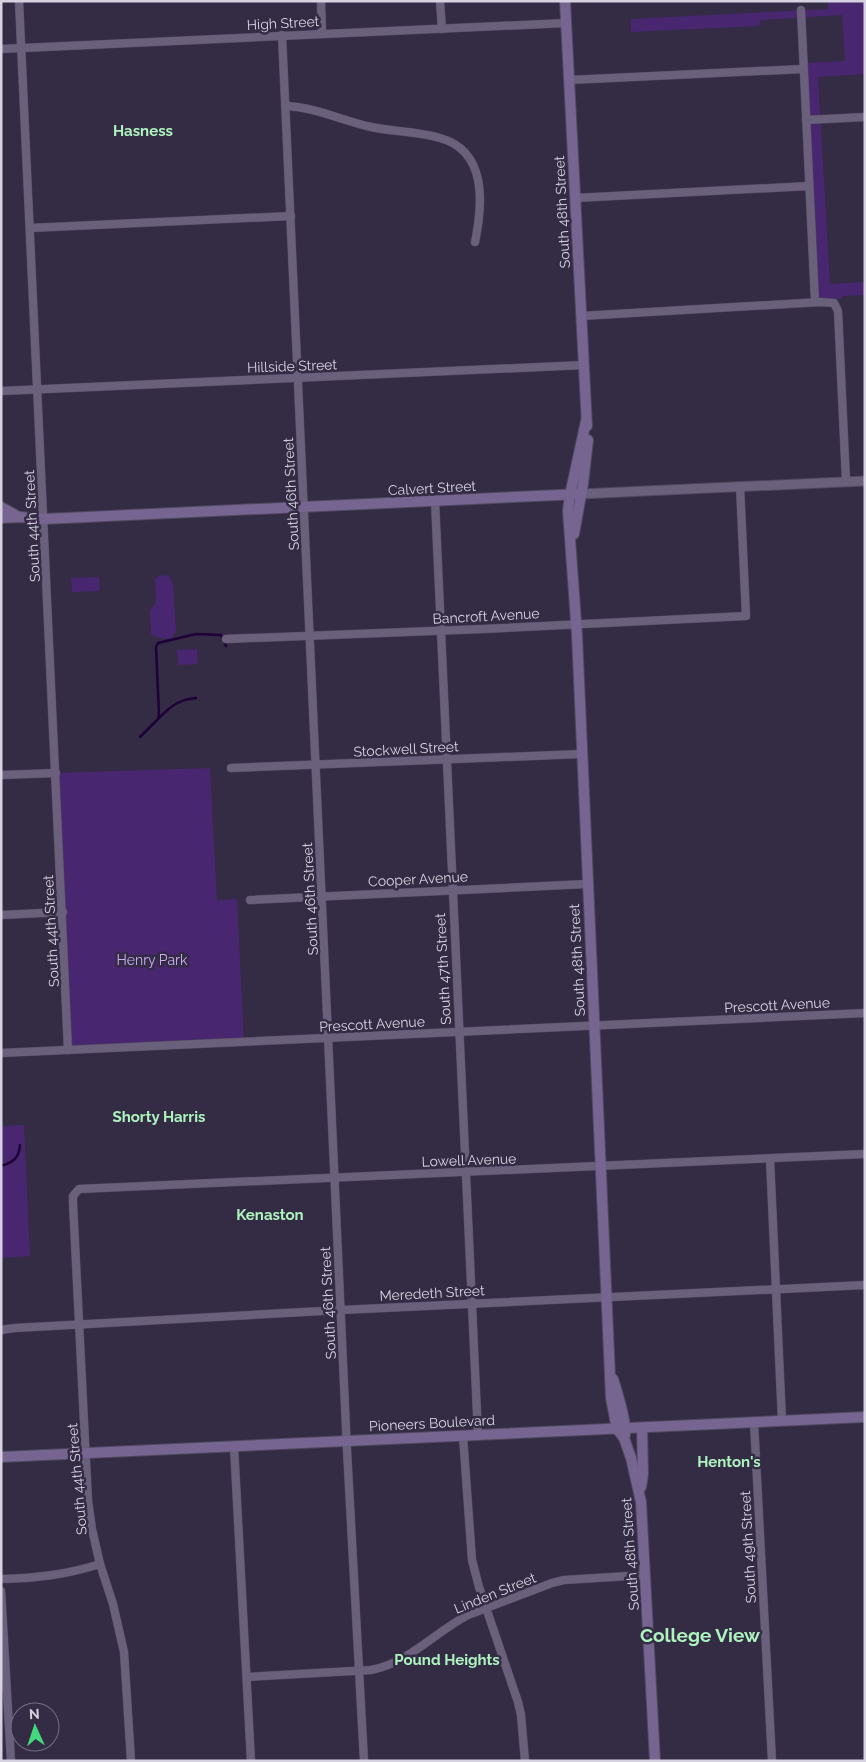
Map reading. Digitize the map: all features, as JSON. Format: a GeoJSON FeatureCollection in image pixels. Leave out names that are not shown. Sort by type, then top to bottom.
{"type":"FeatureCollection","features":[{"type":"Feature","properties":{"kind":"main road","name":"South 48th Street"},"geometry":{"type":"LineString","coordinates":[[565,1],[587,453],[575,494],[572,545],[611,1398],[633,1463],[639,1490],[655,1761]]}},
{"type":"Feature","properties":{"kind":"main road","name":"Calvert Street"},"geometry":{"type":"LineString","coordinates":[[1,518],[44,519],[575,494]]}},
{"type":"Feature","properties":{"kind":"main road"},"geometry":{"type":"LineString","coordinates":[[1,508],[20,517]]}},
{"type":"Feature","properties":{"kind":"main road","name":"Pioneers Boulevard"},"geometry":{"type":"LineString","coordinates":[[1,1457],[478,1435],[622,1432],[642,1428],[865,1417]]}},
{"type":"Feature","properties":{"kind":"main road"},"geometry":{"type":"LineString","coordinates":[[639,1490],[643,1474],[642,1428]]}},
{"type":"Feature","properties":{"kind":"street","name":"South 44th Street"},"geometry":{"type":"LineString","coordinates":[[19,1],[68,1050]]}},
{"type":"Feature","properties":{"kind":"street"},"geometry":{"type":"LineString","coordinates":[[321,1],[322,33]]}},
{"type":"Feature","properties":{"kind":"street"},"geometry":{"type":"LineString","coordinates":[[440,1],[442,29]]}},
{"type":"Feature","properties":{"kind":"street"},"geometry":{"type":"LineString","coordinates":[[801,10],[815,302]]}},
{"type":"Feature","properties":{"kind":"street","name":"High Street"},"geometry":{"type":"LineString","coordinates":[[1,48],[566,23]]}},
{"type":"Feature","properties":{"kind":"street","name":"South 46th Street"},"geometry":{"type":"LineString","coordinates":[[282,35],[347,1441],[364,1761]]}},
{"type":"Feature","properties":{"kind":"street"},"geometry":{"type":"LineString","coordinates":[[570,80],[803,70]]}},
{"type":"Feature","properties":{"kind":"street"},"geometry":{"type":"LineString","coordinates":[[286,106],[302,107],[384,130],[440,138],[454,143],[470,158],[475,167],[478,180],[479,211],[475,242]]}},
{"type":"Feature","properties":{"kind":"street"},"geometry":{"type":"LineString","coordinates":[[806,120],[865,117]]}},
{"type":"Feature","properties":{"kind":"street"},"geometry":{"type":"LineString","coordinates":[[575,198],[809,186]]}},
{"type":"Feature","properties":{"kind":"street"},"geometry":{"type":"LineString","coordinates":[[30,228],[291,216]]}},
{"type":"Feature","properties":{"kind":"street"},"geometry":{"type":"LineString","coordinates":[[581,316],[815,302],[834,303],[838,311],[846,481]]}},
{"type":"Feature","properties":{"kind":"street","name":"Hillside Street"},"geometry":{"type":"LineString","coordinates":[[1,391],[584,365]]}},
{"type":"Feature","properties":{"kind":"street","name":"Calvert Street"},"geometry":{"type":"LineString","coordinates":[[575,494],[865,481]]}},
{"type":"Feature","properties":{"kind":"street","name":"Bancroft Avenue"},"geometry":{"type":"LineString","coordinates":[[226,639],[310,637],[746,616],[740,486]]}},
{"type":"Feature","properties":{"kind":"street","name":"South 47th Street"},"geometry":{"type":"LineString","coordinates":[[434,501],[478,1435]]}},
{"type":"Feature","properties":{"kind":"street","name":"Stockwell Street"},"geometry":{"type":"LineString","coordinates":[[231,768],[581,754]]}},
{"type":"Feature","properties":{"kind":"street"},"geometry":{"type":"LineString","coordinates":[[1,775],[56,773]]}},
{"type":"Feature","properties":{"kind":"street","name":"Cooper Avenue"},"geometry":{"type":"LineString","coordinates":[[250,900],[587,884]]}},
{"type":"Feature","properties":{"kind":"street"},"geometry":{"type":"LineString","coordinates":[[1,915],[63,912]]}},
{"type":"Feature","properties":{"kind":"street","name":"Prescott Avenue"},"geometry":{"type":"LineString","coordinates":[[1,1053],[865,1013]]}},
{"type":"Feature","properties":{"kind":"street","name":"Lowell Avenue"},"geometry":{"type":"LineString","coordinates":[[75,1192],[85,1188],[865,1154]]}},
{"type":"Feature","properties":{"kind":"street"},"geometry":{"type":"LineString","coordinates":[[770,1159],[782,1421]]}},
{"type":"Feature","properties":{"kind":"street","name":"South 44th Street"},"geometry":{"type":"LineString","coordinates":[[75,1192],[73,1203],[86,1453],[92,1529],[124,1652],[131,1761]]}},
{"type":"Feature","properties":{"kind":"street","name":"Meredeth Street"},"geometry":{"type":"LineString","coordinates":[[1,1330],[472,1303],[865,1285]]}},
{"type":"Feature","properties":{"kind":"street","name":"South 49th Street"},"geometry":{"type":"LineString","coordinates":[[754,1422],[772,1761]]}},
{"type":"Feature","properties":{"kind":"street"},"geometry":{"type":"LineString","coordinates":[[463,1436],[472,1560],[479,1587],[518,1702],[521,1715],[524,1761]]}},
{"type":"Feature","properties":{"kind":"street"},"geometry":{"type":"LineString","coordinates":[[234,1446],[251,1761]]}},
{"type":"Feature","properties":{"kind":"street"},"geometry":{"type":"LineString","coordinates":[[1,1579],[76,1572],[100,1564]]}},
{"type":"Feature","properties":{"kind":"street","name":"Linden Street"},"geometry":{"type":"LineString","coordinates":[[247,1677],[370,1670],[394,1664],[455,1622],[552,1583],[564,1580],[645,1575]]}},
{"type":"Feature","properties":{"kind":"street"},"geometry":{"type":"LineString","coordinates":[[1,1591],[4,1689],[12,1761]]}},
{"type":"Feature","properties":{"kind":"green space"},"geometry":{"type":"Polygon","coordinates":[[[828,1],[865,1],[865,74],[818,77],[830,284],[863,282],[865,295],[843,296],[834,303],[815,302],[803,63],[845,61],[842,15],[760,20],[759,26],[631,32],[631,19],[828,9],[828,1]]]}},
{"type":"Feature","properties":{"kind":"green space"},"geometry":{"type":"Polygon","coordinates":[[[161,575],[169,576],[173,583],[176,631],[172,638],[161,638],[151,634],[150,611],[155,603],[155,579],[161,575]]]}},
{"type":"Feature","properties":{"kind":"green space"},"geometry":{"type":"Polygon","coordinates":[[[99,577],[100,591],[72,592],[71,578],[99,577]]]}},
{"type":"Feature","properties":{"kind":"green space"},"geometry":{"type":"Polygon","coordinates":[[[197,649],[198,664],[178,665],[177,650],[197,649]]]}},
{"type":"Feature","properties":{"kind":"green space","name":"Henry Park"},"geometry":{"type":"Polygon","coordinates":[[[210,768],[217,900],[237,899],[244,1042],[68,1050],[56,773],[210,768]]]}},
{"type":"Feature","properties":{"kind":"green space"},"geometry":{"type":"Polygon","coordinates":[[[24,1125],[30,1256],[1,1258],[1,1126],[24,1125]]]}},
{"type":"Feature","properties":{"kind":"waterway"},"geometry":{"type":"LineString","coordinates":[[140,737],[158,719],[159,714],[156,647],[158,643],[196,634],[221,635],[226,646]]}},
{"type":"Feature","properties":{"kind":"waterway"},"geometry":{"type":"LineString","coordinates":[[159,718],[175,704],[196,698]]}},
{"type":"Feature","properties":{"kind":"waterway"},"geometry":{"type":"LineString","coordinates":[[1,1166],[15,1159],[20,1145]]}},
{"type":"Feature","properties":{"kind":"district","name":"Hasness"},"geometry":{"type":"Point","coordinates":[143,131]}},
{"type":"Feature","properties":{"kind":"district","name":"Shorty Harris"},"geometry":{"type":"Point","coordinates":[159,1117]}},
{"type":"Feature","properties":{"kind":"district","name":"Kenaston"},"geometry":{"type":"Point","coordinates":[270,1215]}},
{"type":"Feature","properties":{"kind":"district","name":"Henton's"},"geometry":{"type":"Point","coordinates":[729,1462]}},
{"type":"Feature","properties":{"kind":"district","name":"College View"},"geometry":{"type":"Point","coordinates":[700,1635]}},
{"type":"Feature","properties":{"kind":"district","name":"Pound Heights"},"geometry":{"type":"Point","coordinates":[447,1660]}}]}
